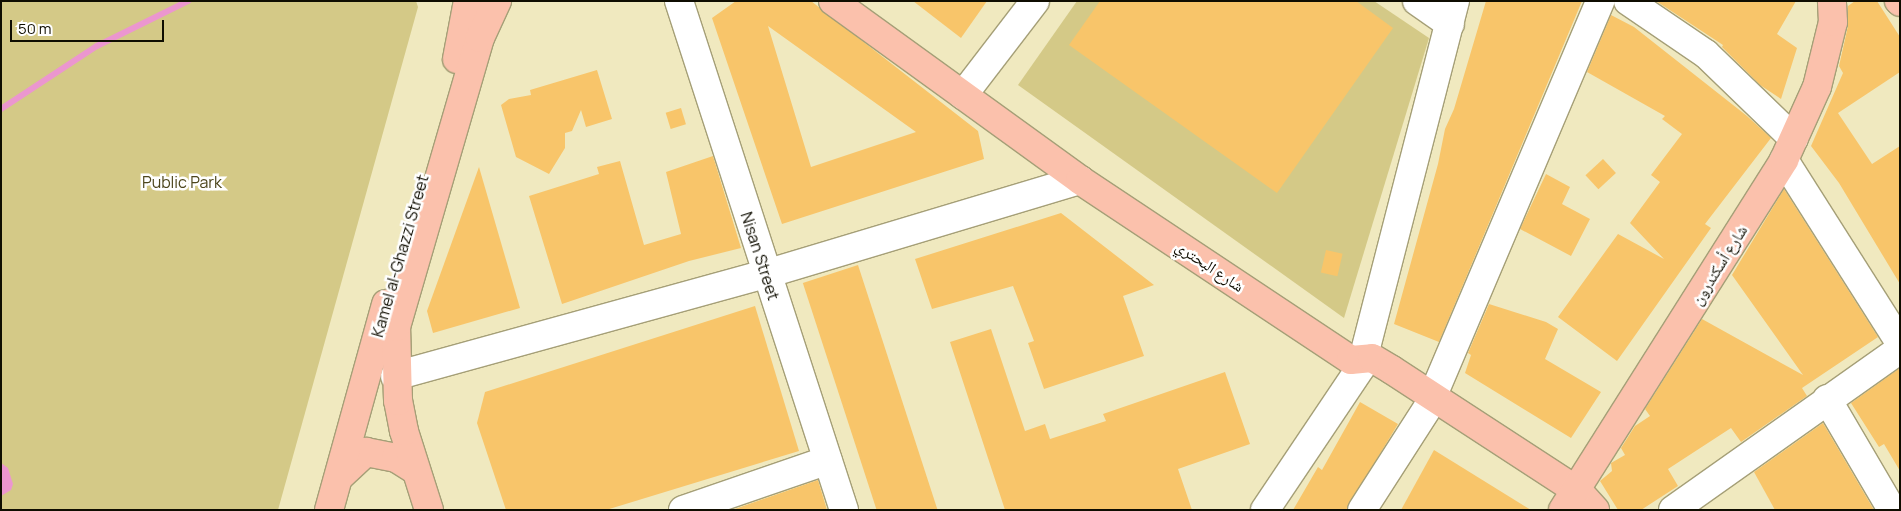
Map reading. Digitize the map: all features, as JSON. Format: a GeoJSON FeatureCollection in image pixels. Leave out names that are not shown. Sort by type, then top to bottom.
{"type":"FeatureCollection","features":[{"type":"Feature","properties":{"kind":"main road","name":"Kamel al-Ghazzi Street"},"geometry":{"type":"LineString","coordinates":[[330,510],[461,44],[468,1]]}},
{"type":"Feature","properties":{"kind":"main road","name":"Kamel al-Ghazzi Street"},"geometry":{"type":"LineString","coordinates":[[429,510],[404,432],[396,376],[396,326],[480,38],[497,1]]}},
{"type":"Feature","properties":{"kind":"main road","name":"شارع البحتري"},"geometry":{"type":"LineString","coordinates":[[833,1],[1080,180],[1357,360],[1372,358],[1432,396],[1569,500],[1595,510]]}},
{"type":"Feature","properties":{"kind":"main road","name":"شارع أسكندرون"},"geometry":{"type":"LineString","coordinates":[[1569,500],[1789,149],[1817,87],[1837,8]]}},
{"type":"Feature","properties":{"kind":"main road"},"geometry":{"type":"LineString","coordinates":[[339,477],[366,452],[396,458],[416,470]]}},
{"type":"Feature","properties":{"kind":"street","name":"Nisan Street"},"geometry":{"type":"LineString","coordinates":[[679,1],[844,510]]}},
{"type":"Feature","properties":{"kind":"street"},"geometry":{"type":"LineString","coordinates":[[963,95],[1035,1]]}},
{"type":"Feature","properties":{"kind":"street"},"geometry":{"type":"LineString","coordinates":[[1250,510],[1357,360],[1452,13],[1417,1]]}},
{"type":"Feature","properties":{"kind":"street"},"geometry":{"type":"LineString","coordinates":[[1362,510],[1432,396],[1600,1]]}},
{"type":"Feature","properties":{"kind":"street"},"geometry":{"type":"LineString","coordinates":[[1628,1],[1706,54],[1789,149],[1900,343]]}},
{"type":"Feature","properties":{"kind":"street"},"geometry":{"type":"LineString","coordinates":[[396,376],[766,274],[1080,180]]}},
{"type":"Feature","properties":{"kind":"street"},"geometry":{"type":"LineString","coordinates":[[1673,510],[1900,349]]}},
{"type":"Feature","properties":{"kind":"street"},"geometry":{"type":"LineString","coordinates":[[1265,510],[1361,367],[1357,360]]}},
{"type":"Feature","properties":{"kind":"street"},"geometry":{"type":"LineString","coordinates":[[1827,399],[1892,510]]}},
{"type":"Feature","properties":{"kind":"street"},"geometry":{"type":"LineString","coordinates":[[683,510],[828,460]]}},
{"type":"Feature","properties":{"kind":"green space","name":"Public Park"},"geometry":{"type":"Polygon","coordinates":[[[1,1],[416,1],[418,7],[278,510],[1,510],[1,1]]]}},
{"type":"Feature","properties":{"kind":"green space"},"geometry":{"type":"Polygon","coordinates":[[[1077,1],[1374,1],[1429,38],[1344,318],[1018,85],[1077,1]]]}},
{"type":"Feature","properties":{"kind":"shaded area"},"geometry":{"type":"Polygon","coordinates":[[[1,463],[8,468],[13,484],[11,490],[1,496],[1,463]]]}},
{"type":"Feature","properties":{"kind":"building"},"geometry":{"type":"Polygon","coordinates":[[[736,1],[811,1],[978,131],[984,159],[782,224],[712,18],[736,1]],[[768,26],[811,167],[916,132],[768,26]]]}},
{"type":"Feature","properties":{"kind":"building"},"geometry":{"type":"Polygon","coordinates":[[[913,1],[987,1],[961,38],[913,1]]]}},
{"type":"Feature","properties":{"kind":"building"},"geometry":{"type":"Polygon","coordinates":[[[1100,1],[1356,1],[1393,28],[1277,193],[1069,45],[1100,1]]]}},
{"type":"Feature","properties":{"kind":"building"},"geometry":{"type":"Polygon","coordinates":[[[1486,1],[1582,1],[1439,342],[1394,324],[1438,164],[1445,129],[1454,109],[1486,1]]]}},
{"type":"Feature","properties":{"kind":"building"},"geometry":{"type":"Polygon","coordinates":[[[1656,1],[1796,1],[1777,34],[1797,48],[1781,99],[1760,85],[1722,47],[1723,45],[1656,1]]]}},
{"type":"Feature","properties":{"kind":"building"},"geometry":{"type":"Polygon","coordinates":[[[1855,1],[1877,1],[1900,37],[1900,72],[1838,113],[1872,164],[1900,146],[1900,284],[1839,183],[1811,146],[1843,73],[1839,66],[1848,26],[1848,6],[1855,1]]]}},
{"type":"Feature","properties":{"kind":"building"},"geometry":{"type":"Polygon","coordinates":[[[1611,15],[1634,27],[1747,116],[1771,138],[1705,224],[1711,228],[1617,361],[1558,317],[1618,234],[1664,259],[1630,223],[1660,182],[1651,175],[1682,134],[1662,119],[1665,116],[1587,72],[1611,15]]]}},
{"type":"Feature","properties":{"kind":"building"},"geometry":{"type":"Polygon","coordinates":[[[597,70],[612,119],[586,127],[581,110],[572,131],[565,133],[565,148],[549,174],[516,157],[501,105],[509,99],[531,95],[530,90],[597,70]]]}},
{"type":"Feature","properties":{"kind":"building"},"geometry":{"type":"Polygon","coordinates":[[[681,108],[686,124],[671,129],[666,113],[681,108]]]}},
{"type":"Feature","properties":{"kind":"building"},"geometry":{"type":"Polygon","coordinates":[[[713,156],[741,248],[689,261],[562,304],[529,196],[599,174],[597,167],[620,161],[644,245],[681,234],[666,172],[713,156]]]}},
{"type":"Feature","properties":{"kind":"building"},"geometry":{"type":"Polygon","coordinates":[[[1603,159],[1616,173],[1598,189],[1585,175],[1603,159]]]}},
{"type":"Feature","properties":{"kind":"building"},"geometry":{"type":"Polygon","coordinates":[[[479,167],[520,308],[433,333],[427,311],[479,167]]]}},
{"type":"Feature","properties":{"kind":"building"},"geometry":{"type":"Polygon","coordinates":[[[1546,174],[1570,187],[1562,204],[1590,219],[1571,256],[1520,229],[1546,174]]]}},
{"type":"Feature","properties":{"kind":"building"},"geometry":{"type":"Polygon","coordinates":[[[1784,189],[1878,337],[1802,388],[1807,396],[1741,442],[1731,428],[1668,469],[1678,486],[1641,510],[1618,510],[1600,481],[1612,471],[1611,463],[1625,455],[1621,448],[1635,426],[1650,416],[1645,409],[1702,319],[1803,375],[1732,275],[1784,189]]]}},
{"type":"Feature","properties":{"kind":"building"},"geometry":{"type":"Polygon","coordinates":[[[1061,213],[1154,285],[1123,296],[1144,356],[1044,389],[1028,343],[1034,341],[1013,286],[932,309],[915,259],[1061,213]]]}},
{"type":"Feature","properties":{"kind":"building"},"geometry":{"type":"Polygon","coordinates":[[[1326,250],[1343,254],[1337,276],[1321,272],[1326,250]]]}},
{"type":"Feature","properties":{"kind":"building"},"geometry":{"type":"Polygon","coordinates":[[[858,265],[937,509],[877,510],[803,283],[858,265]]]}},
{"type":"Feature","properties":{"kind":"building"},"geometry":{"type":"Polygon","coordinates":[[[1489,304],[1546,322],[1558,329],[1545,359],[1601,392],[1571,438],[1465,373],[1471,355],[1468,353],[1489,304]]]}},
{"type":"Feature","properties":{"kind":"building"},"geometry":{"type":"Polygon","coordinates":[[[755,306],[799,451],[606,510],[506,510],[477,423],[485,392],[755,306]]]}},
{"type":"Feature","properties":{"kind":"building"},"geometry":{"type":"Polygon","coordinates":[[[991,329],[1025,431],[1045,424],[1050,439],[1106,421],[1103,414],[1225,372],[1250,444],[1178,469],[1192,510],[1005,510],[950,342],[991,329]]]}},
{"type":"Feature","properties":{"kind":"building"},"geometry":{"type":"Polygon","coordinates":[[[1900,368],[1900,471],[1884,444],[1879,447],[1851,403],[1900,368]]]}},
{"type":"Feature","properties":{"kind":"building"},"geometry":{"type":"Polygon","coordinates":[[[1360,402],[1398,424],[1346,510],[1293,510],[1318,467],[1322,470],[1360,402]]]}},
{"type":"Feature","properties":{"kind":"building"},"geometry":{"type":"Polygon","coordinates":[[[1823,423],[1874,510],[1775,510],[1754,472],[1823,423]]]}},
{"type":"Feature","properties":{"kind":"building"},"geometry":{"type":"Polygon","coordinates":[[[1434,450],[1531,510],[1401,510],[1434,450]]]}},
{"type":"Feature","properties":{"kind":"building"},"geometry":{"type":"Polygon","coordinates":[[[818,480],[827,510],[732,510],[818,480]]]}},
{"type":"Feature","properties":{"kind":"waterway"},"geometry":{"type":"LineString","coordinates":[[1,109],[97,46],[188,1]]}}]}
